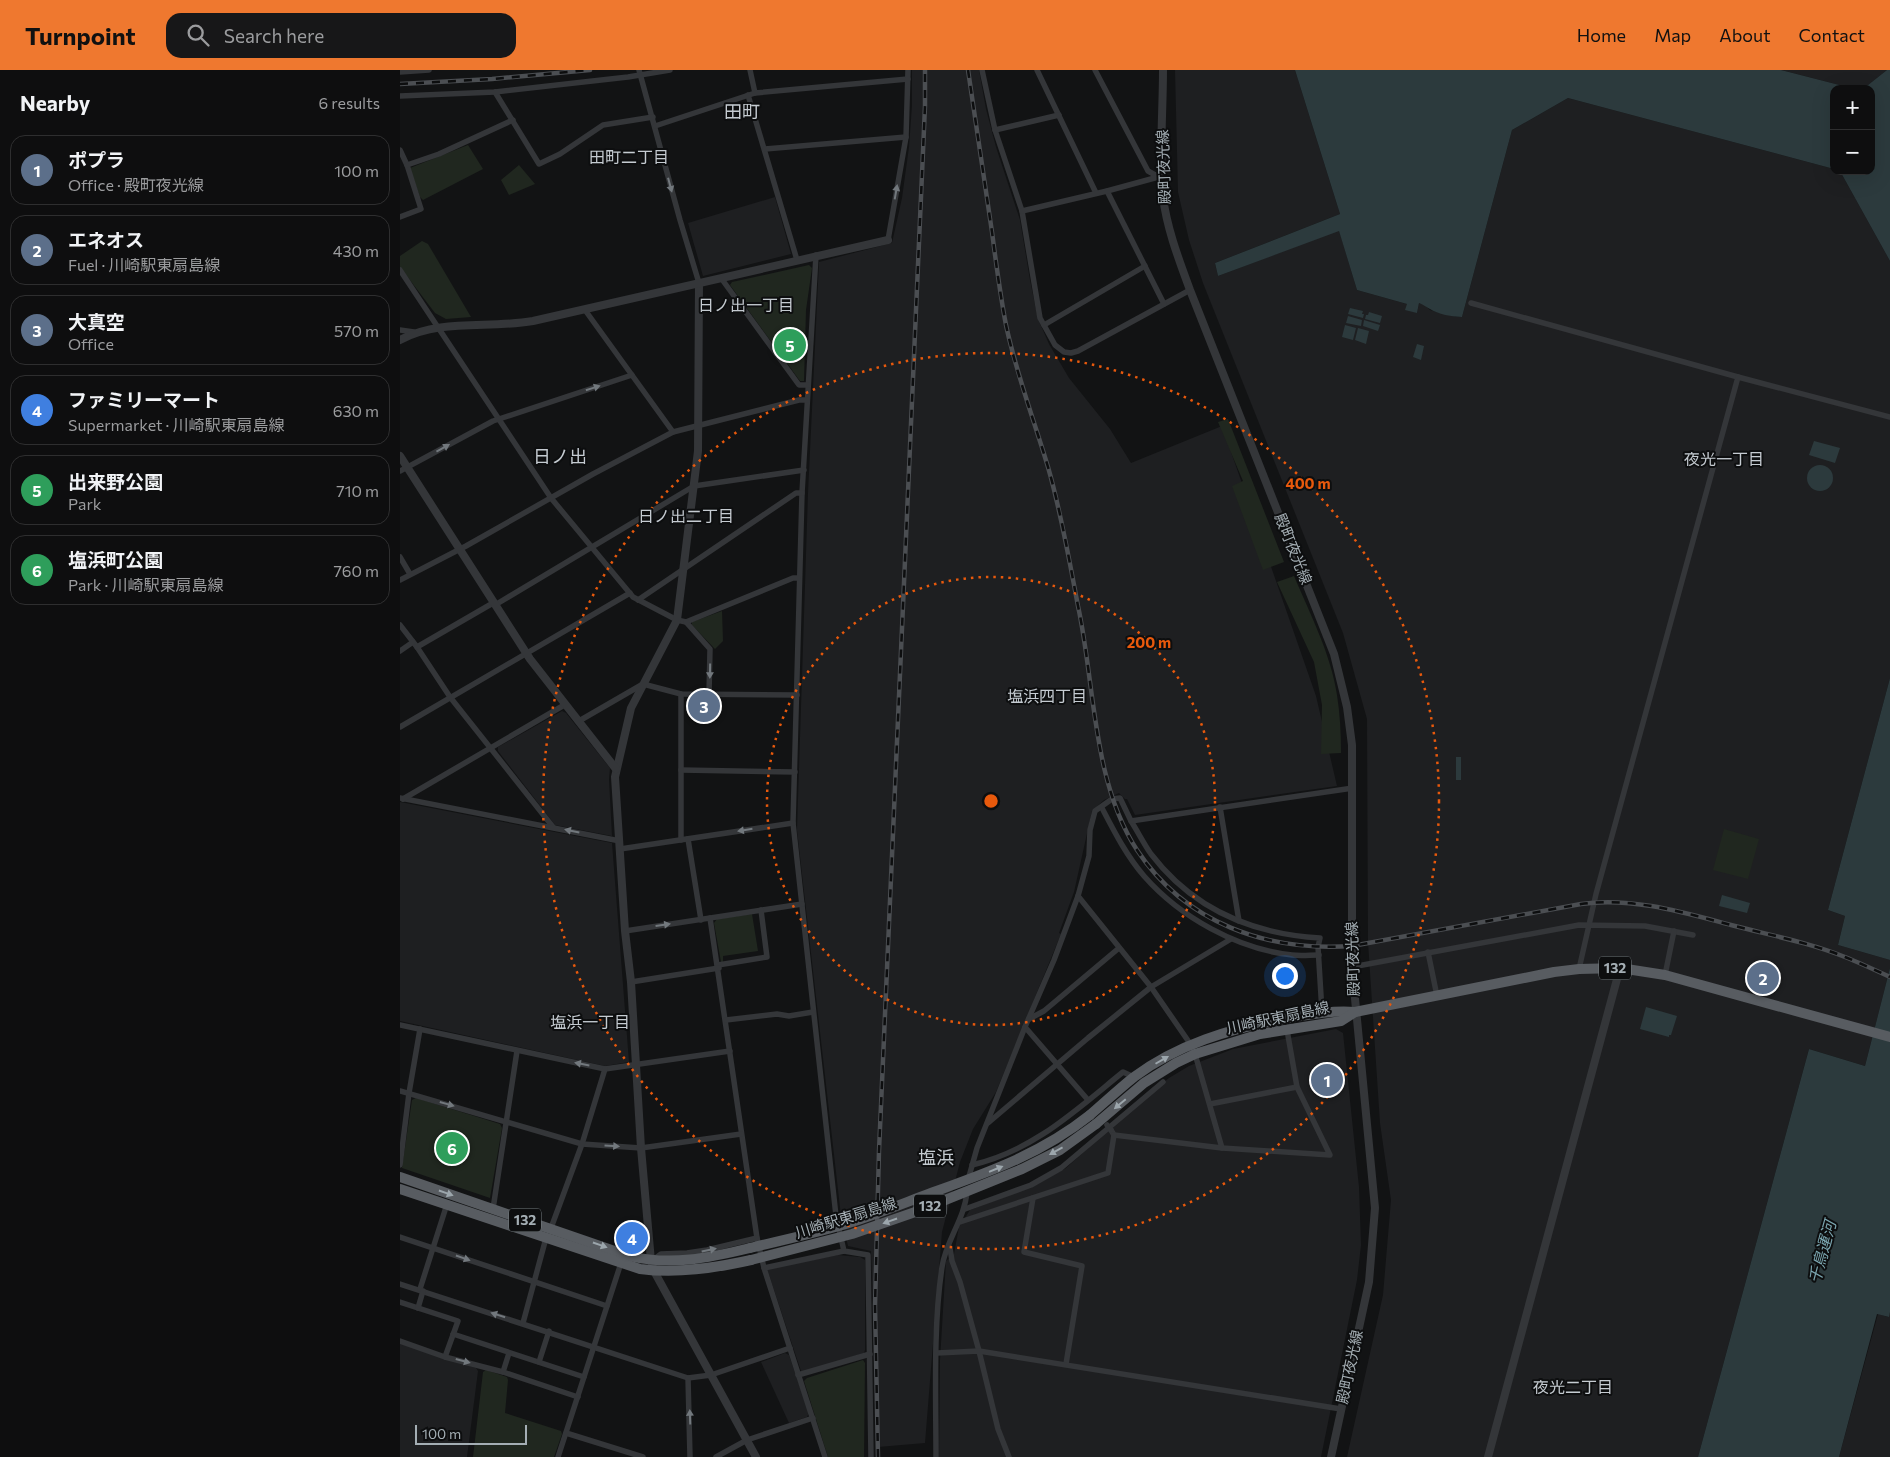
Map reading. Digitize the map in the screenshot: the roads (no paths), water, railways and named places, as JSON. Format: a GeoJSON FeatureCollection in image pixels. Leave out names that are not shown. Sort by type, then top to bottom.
{"type":"FeatureCollection","features":[{"type":"Feature","properties":{"kind":"highway","name":"川崎駅東扇島線"},"geometry":{"type":"LineString","coordinates":[[400,1189],[629,1256],[653,1266],[709,1268],[751,1260],[852,1234],[926,1208],[1022,1169],[1060,1150],[1103,1124],[1144,1084],[1176,1063],[1193,1049],[1224,1032],[1322,1012],[1340,1010],[1355,1012],[1554,972],[1620,968],[1664,975],[1890,1037]]}},
{"type":"Feature","properties":{"kind":"highway","name":"川崎駅東扇島線"},"geometry":{"type":"LineString","coordinates":[[400,1177],[493,1209],[620,1263],[640,1269],[709,1258],[850,1222],[984,1174],[1020,1159],[1056,1140],[1103,1124],[1134,1077],[1160,1061],[1193,1049],[1260,1034],[1342,1021],[1355,1012]]}},
{"type":"Feature","properties":{"kind":"street"},"geometry":{"type":"LineString","coordinates":[[400,72],[429,70]]}},
{"type":"Feature","properties":{"kind":"street"},"geometry":{"type":"LineString","coordinates":[[400,96],[495,92],[640,72],[670,70]]}},
{"type":"Feature","properties":{"kind":"street"},"geometry":{"type":"LineString","coordinates":[[750,70],[756,93]]}},
{"type":"Feature","properties":{"kind":"street"},"geometry":{"type":"LineString","coordinates":[[400,340],[414,332],[438,326],[514,325],[888,240],[906,137],[908,70]]}},
{"type":"Feature","properties":{"kind":"street"},"geometry":{"type":"LineString","coordinates":[[982,70],[995,130],[1022,211],[1038,311],[1055,345],[1064,352],[1072,353],[1190,290]]}},
{"type":"Feature","properties":{"kind":"street"},"geometry":{"type":"LineString","coordinates":[[1037,70],[1096,194]]}},
{"type":"Feature","properties":{"kind":"street"},"geometry":{"type":"LineString","coordinates":[[1095,70],[1148,171],[1160,176]]}},
{"type":"Feature","properties":{"kind":"street","name":"殿町夜光線"},"geometry":{"type":"LineString","coordinates":[[1163,70],[1160,176],[1170,231],[1190,290],[1339,670],[1350,725],[1353,788],[1352,966],[1374,1194],[1374,1217],[1369,1282],[1331,1457]]}},
{"type":"Feature","properties":{"kind":"street"},"geometry":{"type":"LineString","coordinates":[[640,72],[699,283],[699,426],[694,486],[676,620],[629,715],[615,777],[625,931],[631,982],[633,1065],[653,1266],[756,1457]]}},
{"type":"Feature","properties":{"kind":"street"},"geometry":{"type":"LineString","coordinates":[[655,126],[756,93],[908,79]]}},
{"type":"Feature","properties":{"kind":"street"},"geometry":{"type":"LineString","coordinates":[[495,92],[539,164],[560,154],[603,125],[653,116]]}},
{"type":"Feature","properties":{"kind":"street"},"geometry":{"type":"LineString","coordinates":[[748,95],[797,260]]}},
{"type":"Feature","properties":{"kind":"street"},"geometry":{"type":"LineString","coordinates":[[995,130],[1059,115]]}},
{"type":"Feature","properties":{"kind":"street"},"geometry":{"type":"LineString","coordinates":[[407,165],[513,120]]}},
{"type":"Feature","properties":{"kind":"street"},"geometry":{"type":"LineString","coordinates":[[765,149],[906,137]]}},
{"type":"Feature","properties":{"kind":"street"},"geometry":{"type":"LineString","coordinates":[[400,150],[407,165],[421,209],[400,217]]}},
{"type":"Feature","properties":{"kind":"street"},"geometry":{"type":"LineString","coordinates":[[1022,211],[1096,194],[1160,176]]}},
{"type":"Feature","properties":{"kind":"street"},"geometry":{"type":"LineString","coordinates":[[1107,191],[1164,304]]}},
{"type":"Feature","properties":{"kind":"street"},"geometry":{"type":"LineString","coordinates":[[816,255],[798,578],[793,823],[836,1216],[844,1251]]}},
{"type":"Feature","properties":{"kind":"street"},"geometry":{"type":"LineString","coordinates":[[1044,325],[1145,266]]}},
{"type":"Feature","properties":{"kind":"street"},"geometry":{"type":"LineString","coordinates":[[400,270],[551,498],[630,594],[676,620],[686,622],[793,578],[798,578]]}},
{"type":"Feature","properties":{"kind":"street"},"geometry":{"type":"LineString","coordinates":[[722,278],[799,384],[808,385]]}},
{"type":"Feature","properties":{"kind":"street"},"geometry":{"type":"LineString","coordinates":[[1470,302],[1738,377],[1890,417]]}},
{"type":"Feature","properties":{"kind":"street"},"geometry":{"type":"LineString","coordinates":[[585,310],[673,432]]}},
{"type":"Feature","properties":{"kind":"street"},"geometry":{"type":"LineString","coordinates":[[400,330],[414,332]]}},
{"type":"Feature","properties":{"kind":"street"},"geometry":{"type":"LineString","coordinates":[[404,469],[499,418],[632,375]]}},
{"type":"Feature","properties":{"kind":"street"},"geometry":{"type":"LineString","coordinates":[[1579,969],[1588,925],[1738,377]]}},
{"type":"Feature","properties":{"kind":"street"},"geometry":{"type":"LineString","coordinates":[[400,580],[673,432],[799,400],[807,400]]}},
{"type":"Feature","properties":{"kind":"street"},"geometry":{"type":"LineString","coordinates":[[400,456],[404,469],[459,548],[527,654],[616,769]]}},
{"type":"Feature","properties":{"kind":"street"},"geometry":{"type":"LineString","coordinates":[[400,651],[494,604],[694,486],[804,470]]}},
{"type":"Feature","properties":{"kind":"street"},"geometry":{"type":"LineString","coordinates":[[638,600],[796,493],[802,493]]}},
{"type":"Feature","properties":{"kind":"street"},"geometry":{"type":"LineString","coordinates":[[400,557],[410,574]]}},
{"type":"Feature","properties":{"kind":"street"},"geometry":{"type":"LineString","coordinates":[[400,727],[630,594]]}},
{"type":"Feature","properties":{"kind":"street"},"geometry":{"type":"LineString","coordinates":[[686,622],[710,649],[709,695]]}},
{"type":"Feature","properties":{"kind":"street"},"geometry":{"type":"LineString","coordinates":[[400,625],[450,697],[553,827]]}},
{"type":"Feature","properties":{"kind":"street"},"geometry":{"type":"LineString","coordinates":[[579,721],[643,684],[681,694],[797,695]]}},
{"type":"Feature","properties":{"kind":"street"},"geometry":{"type":"LineString","coordinates":[[681,694],[681,840]]}},
{"type":"Feature","properties":{"kind":"street"},"geometry":{"type":"LineString","coordinates":[[402,798],[566,704]]}},
{"type":"Feature","properties":{"kind":"street"},"geometry":{"type":"LineString","coordinates":[[681,770],[795,772]]}},
{"type":"Feature","properties":{"kind":"street"},"geometry":{"type":"LineString","coordinates":[[1132,821],[1353,788]]}},
{"type":"Feature","properties":{"kind":"street"},"geometry":{"type":"LineString","coordinates":[[402,798],[553,827],[620,845],[681,840],[793,823]]}},
{"type":"Feature","properties":{"kind":"street"},"geometry":{"type":"LineString","coordinates":[[936,1457],[937,1353],[943,1262],[965,1209],[967,1186],[972,1165],[1078,896],[1089,856],[1090,830],[1095,811],[1102,808],[1112,799],[1120,798],[1150,852],[1174,880],[1204,903],[1238,922],[1274,933],[1320,938],[1322,1012]]}},
{"type":"Feature","properties":{"kind":"street"},"geometry":{"type":"LineString","coordinates":[[1220,807],[1238,922]]}},
{"type":"Feature","properties":{"kind":"street"},"geometry":{"type":"LineString","coordinates":[[1102,808],[1133,861],[1157,889],[1179,908],[1231,939],[1276,953],[1293,956],[1319,955]]}},
{"type":"Feature","properties":{"kind":"street"},"geometry":{"type":"LineString","coordinates":[[688,839],[701,920]]}},
{"type":"Feature","properties":{"kind":"street"},"geometry":{"type":"LineString","coordinates":[[1078,896],[1151,988],[1193,1049],[1222,1148]]}},
{"type":"Feature","properties":{"kind":"street"},"geometry":{"type":"LineString","coordinates":[[625,931],[802,904]]}},
{"type":"Feature","properties":{"kind":"street"},"geometry":{"type":"LineString","coordinates":[[631,982],[767,957],[761,910]]}},
{"type":"Feature","properties":{"kind":"street"},"geometry":{"type":"LineString","coordinates":[[710,918],[757,1238],[764,1268],[825,1457]]}},
{"type":"Feature","properties":{"kind":"street"},"geometry":{"type":"LineString","coordinates":[[1352,966],[1579,924],[1645,926],[1693,935]]}},
{"type":"Feature","properties":{"kind":"street"},"geometry":{"type":"LineString","coordinates":[[1664,975],[1674,931]]}},
{"type":"Feature","properties":{"kind":"street"},"geometry":{"type":"LineString","coordinates":[[987,1125],[1151,988],[1231,939]]}},
{"type":"Feature","properties":{"kind":"street"},"geometry":{"type":"LineString","coordinates":[[1029,1019],[1044,1012],[1119,948]]}},
{"type":"Feature","properties":{"kind":"street"},"geometry":{"type":"LineString","coordinates":[[1428,952],[1437,996]]}},
{"type":"Feature","properties":{"kind":"street"},"geometry":{"type":"LineString","coordinates":[[1488,1457],[1620,968]]}},
{"type":"Feature","properties":{"kind":"street"},"geometry":{"type":"LineString","coordinates":[[726,1020],[777,1014],[789,1016],[813,1012]]}},
{"type":"Feature","properties":{"kind":"street"},"geometry":{"type":"LineString","coordinates":[[400,1025],[605,1069],[730,1051]]}},
{"type":"Feature","properties":{"kind":"street"},"geometry":{"type":"LineString","coordinates":[[1025,1027],[1088,1100]]}},
{"type":"Feature","properties":{"kind":"street"},"geometry":{"type":"LineString","coordinates":[[400,1164],[409,1093],[420,1029]]}},
{"type":"Feature","properties":{"kind":"street"},"geometry":{"type":"LineString","coordinates":[[960,1222],[1108,1173],[1103,1124],[1222,1148],[1330,1155],[1297,1087],[1287,1030]]}},
{"type":"Feature","properties":{"kind":"street"},"geometry":{"type":"LineString","coordinates":[[493,1209],[516,1051]]}},
{"type":"Feature","properties":{"kind":"street"},"geometry":{"type":"LineString","coordinates":[[523,1323],[549,1233],[582,1144],[605,1069]]}},
{"type":"Feature","properties":{"kind":"street"},"geometry":{"type":"LineString","coordinates":[[972,1165],[1001,1156],[1045,1133],[1068,1118],[1123,1072],[1134,1077]]}},
{"type":"Feature","properties":{"kind":"street"},"geometry":{"type":"LineString","coordinates":[[965,1209],[1031,1185],[1061,1168],[1163,1082]]}},
{"type":"Feature","properties":{"kind":"street"},"geometry":{"type":"LineString","coordinates":[[1210,1104],[1297,1087]]}},
{"type":"Feature","properties":{"kind":"street"},"geometry":{"type":"LineString","coordinates":[[400,1091],[582,1144],[641,1148],[741,1134]]}},
{"type":"Feature","properties":{"kind":"street"},"geometry":{"type":"LineString","coordinates":[[1033,1198],[1024,1252],[1082,1266],[1066,1364]]}},
{"type":"Feature","properties":{"kind":"street"},"geometry":{"type":"LineString","coordinates":[[418,1308],[447,1204]]}},
{"type":"Feature","properties":{"kind":"street"},"geometry":{"type":"LineString","coordinates":[[400,1238],[607,1306]]}},
{"type":"Feature","properties":{"kind":"street"},"geometry":{"type":"LineString","coordinates":[[653,1266],[660,1254],[687,1254],[757,1238]]}},
{"type":"Feature","properties":{"kind":"street"},"geometry":{"type":"LineString","coordinates":[[950,1246],[952,1261],[960,1282],[998,1429],[1009,1457]]}},
{"type":"Feature","properties":{"kind":"street"},"geometry":{"type":"LineString","coordinates":[[764,1268],[844,1251],[868,1255],[871,1457]]}},
{"type":"Feature","properties":{"kind":"street"},"geometry":{"type":"LineString","coordinates":[[558,1457],[620,1263]]}},
{"type":"Feature","properties":{"kind":"street"},"geometry":{"type":"LineString","coordinates":[[400,1284],[688,1378],[711,1375],[790,1348]]}},
{"type":"Feature","properties":{"kind":"street"},"geometry":{"type":"LineString","coordinates":[[400,1302],[458,1321],[445,1357]]}},
{"type":"Feature","properties":{"kind":"street"},"geometry":{"type":"LineString","coordinates":[[538,1362],[549,1332]]}},
{"type":"Feature","properties":{"kind":"street"},"geometry":{"type":"LineString","coordinates":[[453,1334],[584,1377]]}},
{"type":"Feature","properties":{"kind":"street"},"geometry":{"type":"LineString","coordinates":[[400,1340],[445,1357],[503,1372],[578,1397]]}},
{"type":"Feature","properties":{"kind":"street"},"geometry":{"type":"LineString","coordinates":[[503,1372],[509,1352]]}},
{"type":"Feature","properties":{"kind":"street"},"geometry":{"type":"LineString","coordinates":[[937,1353],[979,1352],[1066,1364],[1341,1409]]}},
{"type":"Feature","properties":{"kind":"street"},"geometry":{"type":"LineString","coordinates":[[798,1375],[870,1354]]}},
{"type":"Feature","properties":{"kind":"street"},"geometry":{"type":"LineString","coordinates":[[688,1378],[690,1457]]}},
{"type":"Feature","properties":{"kind":"street"},"geometry":{"type":"LineString","coordinates":[[716,1457],[747,1440],[812,1418]]}},
{"type":"Feature","properties":{"kind":"street"},"geometry":{"type":"LineString","coordinates":[[566,1434],[643,1457]]}},
{"type":"Feature","properties":{"kind":"water"},"geometry":{"type":"Polygon","coordinates":[[[1295,70],[1781,70],[1839,85],[1830,85],[1830,168],[1568,98],[1512,130],[1462,317],[1441,314],[1419,303],[1417,313],[1405,310],[1407,304],[1357,290],[1339,231],[1218,276],[1215,263],[1340,214],[1295,70]]]}},
{"type":"Feature","properties":{"kind":"water"},"geometry":{"type":"Polygon","coordinates":[[[1887,70],[1890,70],[1890,261],[1842,175],[1875,175],[1875,85],[1868,85],[1887,70]]]}},
{"type":"Feature","properties":{"kind":"water"},"geometry":{"type":"Polygon","coordinates":[[[1350,308],[1363,311],[1363,318],[1348,314],[1350,308]]]}},
{"type":"Feature","properties":{"kind":"water"},"geometry":{"type":"Polygon","coordinates":[[[1369,312],[1382,316],[1380,323],[1365,319],[1369,312]]]}},
{"type":"Feature","properties":{"kind":"water"},"geometry":{"type":"Polygon","coordinates":[[[1348,316],[1362,320],[1361,326],[1346,323],[1348,316]]]}},
{"type":"Feature","properties":{"kind":"water"},"geometry":{"type":"Polygon","coordinates":[[[1364,320],[1380,325],[1378,331],[1363,326],[1364,320]]]}},
{"type":"Feature","properties":{"kind":"water"},"geometry":{"type":"Polygon","coordinates":[[[1345,325],[1356,328],[1353,340],[1342,337],[1345,325]]]}},
{"type":"Feature","properties":{"kind":"water"},"geometry":{"type":"Polygon","coordinates":[[[1358,328],[1369,331],[1366,344],[1355,340],[1358,328]]]}},
{"type":"Feature","properties":{"kind":"water"},"geometry":{"type":"Polygon","coordinates":[[[1417,344],[1424,346],[1421,360],[1413,357],[1417,344]]]}},
{"type":"Feature","properties":{"kind":"water"},"geometry":{"type":"Polygon","coordinates":[[[1814,441],[1840,448],[1835,463],[1809,455],[1814,441]]]}},
{"type":"Feature","properties":{"kind":"water"},"geometry":{"type":"Polygon","coordinates":[[[1820,465],[1829,469],[1833,478],[1829,487],[1820,491],[1811,487],[1807,478],[1811,469],[1820,465]]]}},
{"type":"Feature","properties":{"kind":"water"},"geometry":{"type":"Polygon","coordinates":[[[1890,678],[1890,960],[1838,945],[1845,916],[1828,910],[1890,678]]]}},
{"type":"Feature","properties":{"kind":"water"},"geometry":{"type":"Polygon","coordinates":[[[1456,757],[1461,757],[1461,780],[1456,780],[1456,757]]]}},
{"type":"Feature","properties":{"kind":"water"},"geometry":{"type":"Polygon","coordinates":[[[1722,895],[1750,903],[1747,913],[1719,906],[1722,895]]]}},
{"type":"Feature","properties":{"kind":"water","name":"千鳥運河"},"geometry":{"type":"Polygon","coordinates":[[[1890,968],[1890,1312],[1889,1317],[1877,1314],[1839,1457],[1698,1457],[1809,1049],[1865,1066],[1890,968]]]}},
{"type":"Feature","properties":{"kind":"water"},"geometry":{"type":"Polygon","coordinates":[[[1646,1007],[1677,1016],[1669,1037],[1640,1029],[1646,1007]]]}},
{"type":"Feature","properties":{"kind":"railway"},"geometry":{"type":"LineString","coordinates":[[400,84],[492,79],[590,70]]}},
{"type":"Feature","properties":{"kind":"railway"},"geometry":{"type":"LineString","coordinates":[[878,1457],[875,1306],[879,1151],[925,106],[925,70]]}},
{"type":"Feature","properties":{"kind":"railway"},"geometry":{"type":"LineString","coordinates":[[968,70],[1006,325],[1020,379],[1053,484],[1061,518],[1084,636],[1103,763],[1111,794],[1122,823],[1137,850],[1157,875],[1179,897],[1204,914],[1231,928],[1259,938],[1289,944],[1320,947],[1352,946],[1581,904],[1600,902],[1638,904],[1675,911],[1803,943],[1845,957],[1890,977]]}},
{"type":"Feature","properties":{"kind":"place","name":"出来野公園"},"geometry":{"type":"Point","coordinates":[790,345]}},
{"type":"Feature","properties":{"kind":"place","name":"大真空"},"geometry":{"type":"Point","coordinates":[704,706]}},
{"type":"Feature","properties":{"kind":"place","name":"エネオス"},"geometry":{"type":"Point","coordinates":[1763,978]}},
{"type":"Feature","properties":{"kind":"place","name":"ポプラ"},"geometry":{"type":"Point","coordinates":[1327,1080]}},
{"type":"Feature","properties":{"kind":"place","name":"塩浜町公園"},"geometry":{"type":"Point","coordinates":[452,1148]}},
{"type":"Feature","properties":{"kind":"place","name":"ファミリーマート"},"geometry":{"type":"Point","coordinates":[632,1238]}},
{"type":"Feature","properties":{"kind":"district","name":"田町"},"geometry":{"type":"Point","coordinates":[742,112]}},
{"type":"Feature","properties":{"kind":"district","name":"田町二丁目"},"geometry":{"type":"Point","coordinates":[629,157]}},
{"type":"Feature","properties":{"kind":"district","name":"日ノ出一丁目"},"geometry":{"type":"Point","coordinates":[746,305]}},
{"type":"Feature","properties":{"kind":"district","name":"日ノ出"},"geometry":{"type":"Point","coordinates":[560,457]}},
{"type":"Feature","properties":{"kind":"district","name":"夜光一丁目"},"geometry":{"type":"Point","coordinates":[1724,459]}},
{"type":"Feature","properties":{"kind":"district","name":"日ノ出二丁目"},"geometry":{"type":"Point","coordinates":[686,516]}},
{"type":"Feature","properties":{"kind":"district","name":"塩浜四丁目"},"geometry":{"type":"Point","coordinates":[1047,696]}},
{"type":"Feature","properties":{"kind":"district","name":"塩浜一丁目"},"geometry":{"type":"Point","coordinates":[590,1022]}},
{"type":"Feature","properties":{"kind":"district","name":"塩浜"},"geometry":{"type":"Point","coordinates":[936,1158]}},
{"type":"Feature","properties":{"kind":"district","name":"夜光二丁目"},"geometry":{"type":"Point","coordinates":[1573,1387]}}]}
